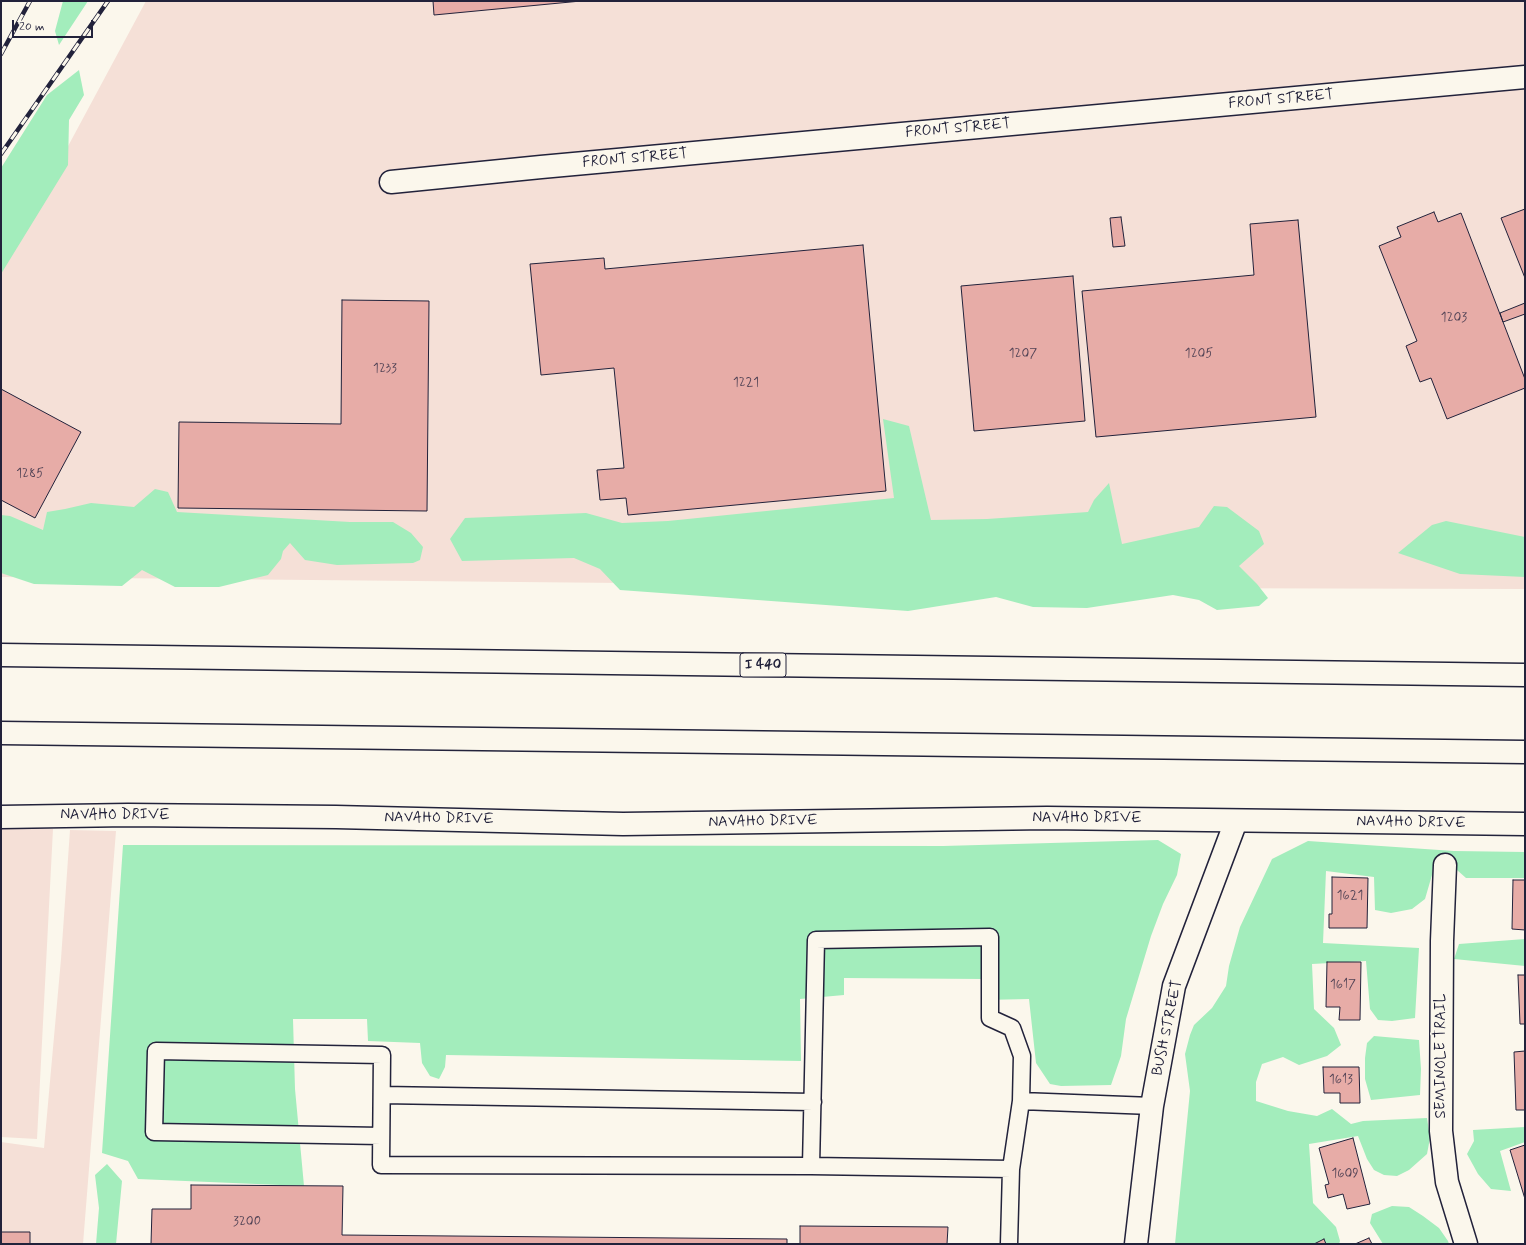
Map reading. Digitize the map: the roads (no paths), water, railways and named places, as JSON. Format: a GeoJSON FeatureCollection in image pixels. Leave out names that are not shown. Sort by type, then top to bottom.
{"type":"FeatureCollection","features":[{"type":"Feature","properties":{"kind":"main road","name":"FRONT STREET"},"geometry":{"type":"LineString","coordinates":[[391,182],[1525,77]]}},
{"type":"Feature","properties":{"kind":"main road","name":"I 440"},"geometry":{"type":"LineString","coordinates":[[1,655],[1525,675]]}},
{"type":"Feature","properties":{"kind":"main road"},"geometry":{"type":"LineString","coordinates":[[1,733],[1525,752]]}},
{"type":"Feature","properties":{"kind":"main road","name":"NAVAHO DRIVE"},"geometry":{"type":"LineString","coordinates":[[1,817],[100,815],[336,817],[623,824],[1047,818],[1525,824]]}},
{"type":"Feature","properties":{"kind":"main road","name":"BUSH STREET"},"geometry":{"type":"LineString","coordinates":[[1136,1244],[1152,1106],[1174,986],[1236,821]]}},
{"type":"Feature","properties":{"kind":"main road","name":"SEMINOLE TRAIL"},"geometry":{"type":"LineString","coordinates":[[1445,865],[1442,941],[1441,1131],[1447,1182],[1466,1244]]}},
{"type":"Feature","properties":{"kind":"lane"},"geometry":{"type":"LineString","coordinates":[[811,1166],[816,940],[990,937],[990,1018],[1012,1028],[1022,1056],[1021,1101],[1011,1169],[1009,1244]]}},
{"type":"Feature","properties":{"kind":"lane"},"geometry":{"type":"LineString","coordinates":[[382,1136],[154,1132],[156,1051],[382,1055],[382,1094],[382,1136],[382,1165],[811,1166],[1011,1169]]}},
{"type":"Feature","properties":{"kind":"lane"},"geometry":{"type":"LineString","coordinates":[[382,1094],[813,1102]]}},
{"type":"Feature","properties":{"kind":"lane"},"geometry":{"type":"LineString","coordinates":[[1021,1101],[1152,1106]]}},
{"type":"Feature","properties":{"kind":"railway"},"geometry":{"type":"LineString","coordinates":[[1,54],[30,1]]}},
{"type":"Feature","properties":{"kind":"railway"},"geometry":{"type":"LineString","coordinates":[[1,154],[108,1]]}}]}
